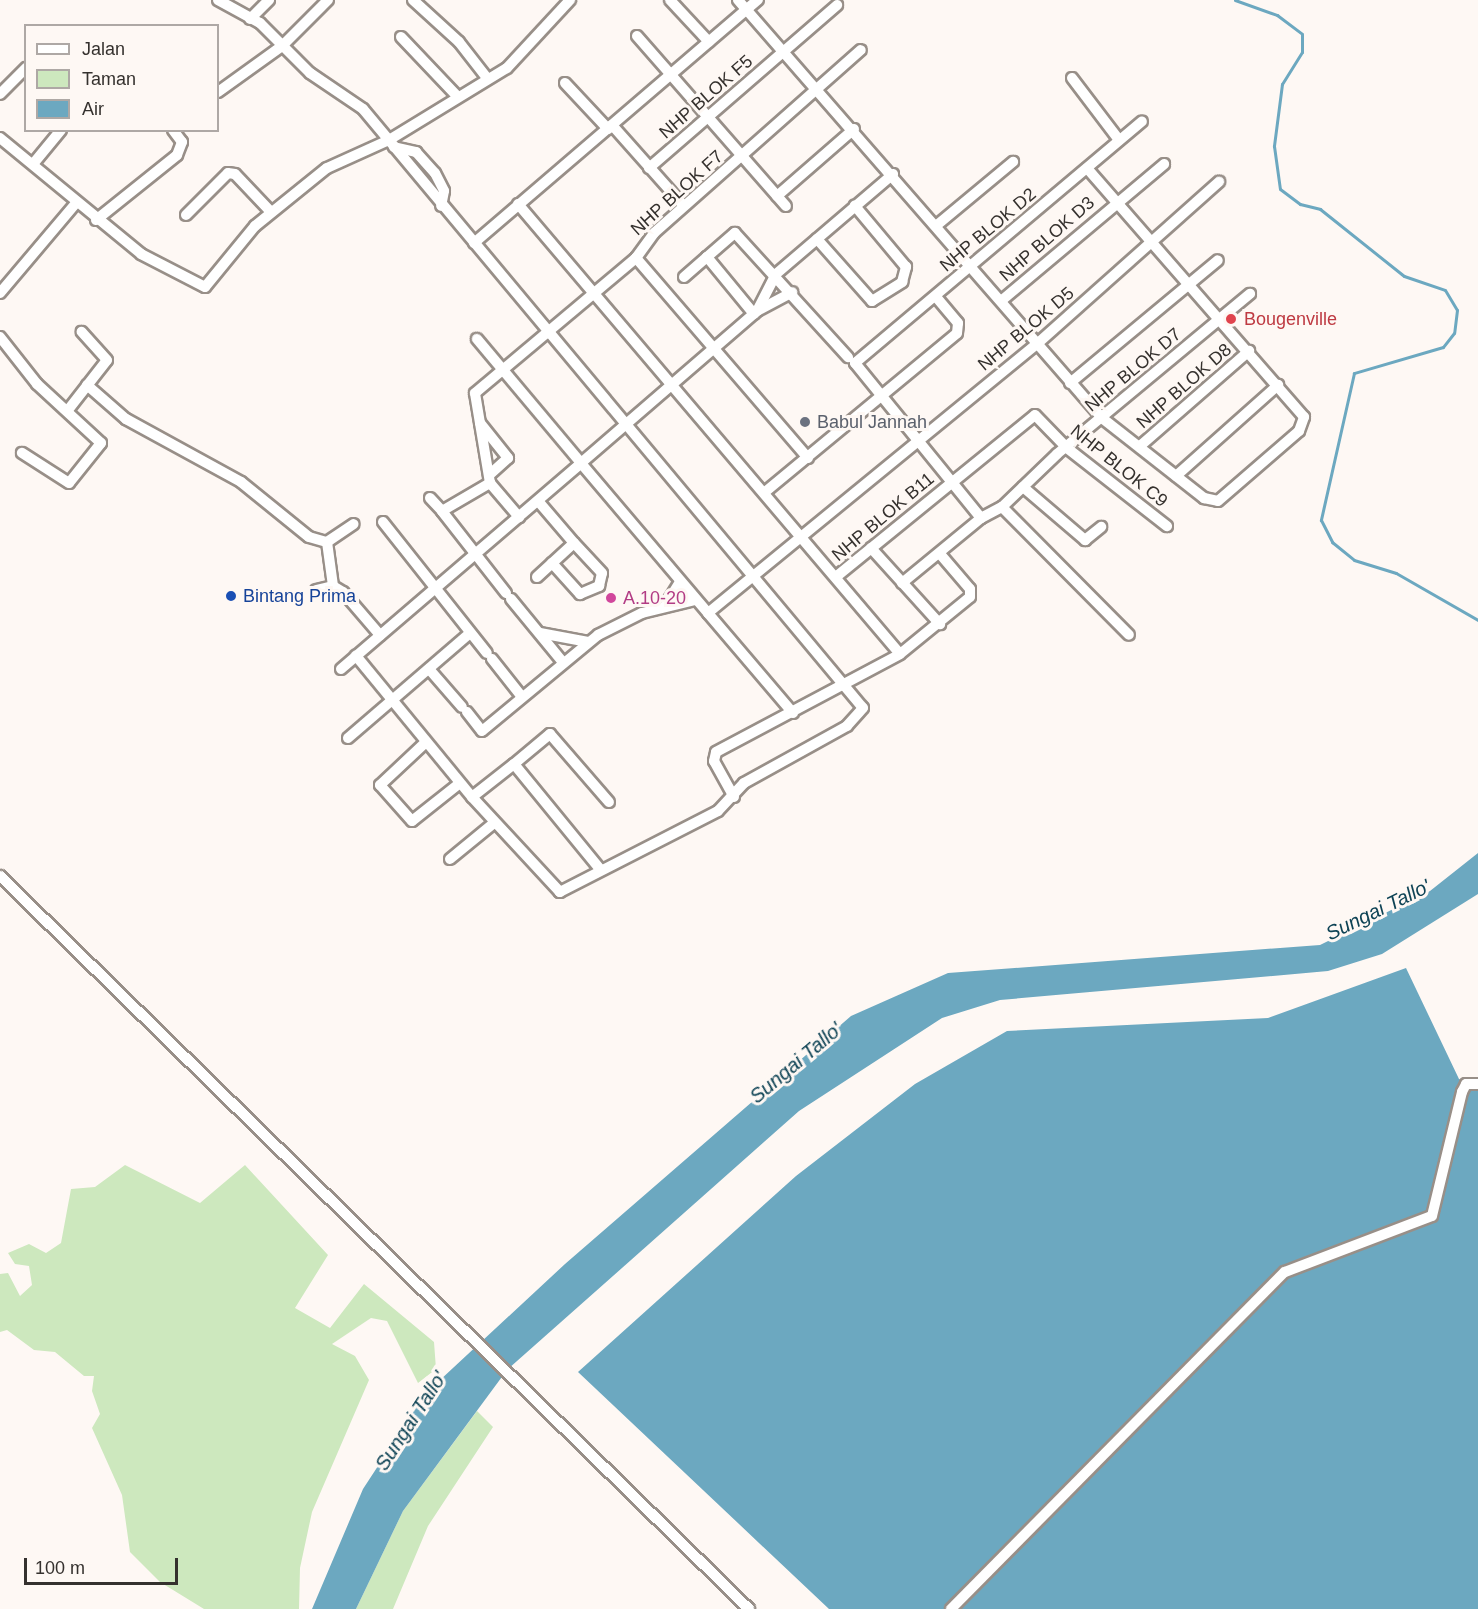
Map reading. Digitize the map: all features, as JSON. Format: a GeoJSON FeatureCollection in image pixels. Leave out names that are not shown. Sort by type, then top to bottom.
{"type":"FeatureCollection","features":[{"type":"Feature","properties":{"kind":"street"},"geometry":{"type":"LineString","coordinates":[[218,0],[250,20],[320,81],[355,102],[862,700],[857,718],[748,781],[718,811],[556,891],[494,823],[356,656]]}},
{"type":"Feature","properties":{"kind":"street"},"geometry":{"type":"LineString","coordinates":[[250,20],[269,0]]}},
{"type":"Feature","properties":{"kind":"street"},"geometry":{"type":"LineString","coordinates":[[219,91],[282,46],[328,0]]}},
{"type":"Feature","properties":{"kind":"street"},"geometry":{"type":"LineString","coordinates":[[413,0],[459,42],[487,78]]}},
{"type":"Feature","properties":{"kind":"street"},"geometry":{"type":"LineString","coordinates":[[0,138],[96,220],[141,254],[205,287],[271,212],[341,158],[391,143],[456,95],[512,64],[570,0]]}},
{"type":"Feature","properties":{"kind":"street"},"geometry":{"type":"LineString","coordinates":[[670,0],[708,42]]}},
{"type":"Feature","properties":{"kind":"street"},"geometry":{"type":"LineString","coordinates":[[738,0],[854,129],[1102,418],[1204,498],[1225,496],[1299,431],[1304,417],[1249,351],[1115,203],[1087,168]]}},
{"type":"Feature","properties":{"kind":"street"},"geometry":{"type":"LineString","coordinates":[[474,243],[758,0]]}},
{"type":"Feature","properties":{"kind":"street","name":"NHP BLOK F5"},"geometry":{"type":"LineString","coordinates":[[649,168],[837,5]]}},
{"type":"Feature","properties":{"kind":"street"},"geometry":{"type":"LineString","coordinates":[[637,36],[669,76],[786,206]]}},
{"type":"Feature","properties":{"kind":"street"},"geometry":{"type":"LineString","coordinates":[[401,37],[456,95]]}},
{"type":"Feature","properties":{"kind":"street","name":"NHP BLOK F7"},"geometry":{"type":"LineString","coordinates":[[808,458],[636,258],[642,244],[819,91],[861,50]]}},
{"type":"Feature","properties":{"kind":"street"},"geometry":{"type":"LineString","coordinates":[[0,94],[24,70]]}},
{"type":"Feature","properties":{"kind":"street"},"geometry":{"type":"LineString","coordinates":[[1072,78],[1119,140]]}},
{"type":"Feature","properties":{"kind":"street"},"geometry":{"type":"LineString","coordinates":[[565,83],[684,206]]}},
{"type":"Feature","properties":{"kind":"street","name":"NHP BLOK D2"},"geometry":{"type":"LineString","coordinates":[[852,360],[972,266],[1142,121]]}},
{"type":"Feature","properties":{"kind":"street"},"geometry":{"type":"LineString","coordinates":[[777,196],[854,129]]}},
{"type":"Feature","properties":{"kind":"street"},"geometry":{"type":"LineString","coordinates":[[33,164],[59,132]]}},
{"type":"Feature","properties":{"kind":"street"},"geometry":{"type":"LineString","coordinates":[[96,220],[177,155],[182,142],[174,132]]}},
{"type":"Feature","properties":{"kind":"street"},"geometry":{"type":"LineString","coordinates":[[391,143],[416,152],[435,173],[444,191],[441,206]]}},
{"type":"Feature","properties":{"kind":"street"},"geometry":{"type":"LineString","coordinates":[[937,225],[1013,162]]}},
{"type":"Feature","properties":{"kind":"street","name":"NHP BLOK D3"},"geometry":{"type":"LineString","coordinates":[[1001,301],[1164,164]]}},
{"type":"Feature","properties":{"kind":"street"},"geometry":{"type":"LineString","coordinates":[[186,215],[221,175],[232,173],[271,212]]}},
{"type":"Feature","properties":{"kind":"street"},"geometry":{"type":"LineString","coordinates":[[755,313],[776,274],[893,174]]}},
{"type":"Feature","properties":{"kind":"street","name":"NHP BLOK D5"},"geometry":{"type":"LineString","coordinates":[[920,438],[1037,344],[1219,182]]}},
{"type":"Feature","properties":{"kind":"street"},"geometry":{"type":"LineString","coordinates":[[0,293],[77,202]]}},
{"type":"Feature","properties":{"kind":"street"},"geometry":{"type":"LineString","coordinates":[[518,204],[596,297],[675,383],[837,576],[896,657]]}},
{"type":"Feature","properties":{"kind":"street"},"geometry":{"type":"LineString","coordinates":[[817,239],[872,301],[902,282],[906,267],[855,206]]}},
{"type":"Feature","properties":{"kind":"street"},"geometry":{"type":"LineString","coordinates":[[684,277],[738,233],[920,438],[949,483],[981,518]]}},
{"type":"Feature","properties":{"kind":"street"},"geometry":{"type":"LineString","coordinates":[[519,517],[490,479],[478,422],[475,393],[596,297],[636,258]]}},
{"type":"Feature","properties":{"kind":"street"},"geometry":{"type":"LineString","coordinates":[[707,258],[755,313]]}},
{"type":"Feature","properties":{"kind":"street"},"geometry":{"type":"LineString","coordinates":[[1070,382],[1218,260]]}},
{"type":"Feature","properties":{"kind":"street"},"geometry":{"type":"LineString","coordinates":[[341,669],[475,556],[626,422],[716,350],[755,313],[792,292]]}},
{"type":"Feature","properties":{"kind":"street","name":"NHP BLOK D7"},"geometry":{"type":"LineString","coordinates":[[902,583],[981,518],[1002,507],[1067,448],[1250,294]]}},
{"type":"Feature","properties":{"kind":"street"},"geometry":{"type":"LineString","coordinates":[[765,492],[957,333],[958,323],[935,296]]}},
{"type":"Feature","properties":{"kind":"street"},"geometry":{"type":"LineString","coordinates":[[69,410],[87,385],[105,366],[106,353],[82,332]]}},
{"type":"Feature","properties":{"kind":"street"},"geometry":{"type":"LineString","coordinates":[[0,337],[37,384],[69,410],[101,443],[76,480],[65,482],[22,453]]}},
{"type":"Feature","properties":{"kind":"street"},"geometry":{"type":"LineString","coordinates":[[477,339],[695,600],[793,713]]}},
{"type":"Feature","properties":{"kind":"street","name":"NHP BLOK D8"},"geometry":{"type":"LineString","coordinates":[[1140,446],[1249,351]]}},
{"type":"Feature","properties":{"kind":"street"},"geometry":{"type":"LineString","coordinates":[[87,385],[126,418],[228,474],[300,532],[327,542]]}},
{"type":"Feature","properties":{"kind":"street"},"geometry":{"type":"LineString","coordinates":[[1176,476],[1278,386]]}},
{"type":"Feature","properties":{"kind":"street","name":"NHP BLOK C9"},"geometry":{"type":"LineString","coordinates":[[1023,423],[1040,418],[1067,448],[1167,526]]}},
{"type":"Feature","properties":{"kind":"street"},"geometry":{"type":"LineString","coordinates":[[442,511],[490,479],[508,458],[478,422]]}},
{"type":"Feature","properties":{"kind":"street","name":"NHP BLOK B11"},"geometry":{"type":"LineString","coordinates":[[837,576],[1023,423]]}},
{"type":"Feature","properties":{"kind":"street","name":"NHP BLOK B11"},"geometry":{"type":"LineString","coordinates":[[708,613],[803,537],[920,438]]}},
{"type":"Feature","properties":{"kind":"street"},"geometry":{"type":"LineString","coordinates":[[1023,487],[1085,540],[1101,527]]}},
{"type":"Feature","properties":{"kind":"street"},"geometry":{"type":"LineString","coordinates":[[430,498],[562,660]]}},
{"type":"Feature","properties":{"kind":"street"},"geometry":{"type":"LineString","coordinates":[[538,501],[603,573],[599,586],[580,594],[552,563]]}},
{"type":"Feature","properties":{"kind":"street"},"geometry":{"type":"LineString","coordinates":[[1002,507],[1129,634]]}},
{"type":"Feature","properties":{"kind":"street"},"geometry":{"type":"LineString","coordinates":[[383,522],[522,697]]}},
{"type":"Feature","properties":{"kind":"street"},"geometry":{"type":"LineString","coordinates":[[327,542],[354,524]]}},
{"type":"Feature","properties":{"kind":"street"},"geometry":{"type":"LineString","coordinates":[[327,542],[333,586],[380,635]]}},
{"type":"Feature","properties":{"kind":"street"},"geometry":{"type":"LineString","coordinates":[[537,577],[574,543]]}},
{"type":"Feature","properties":{"kind":"street"},"geometry":{"type":"LineString","coordinates":[[872,548],[940,624]]}},
{"type":"Feature","properties":{"kind":"street"},"geometry":{"type":"LineString","coordinates":[[734,797],[714,761],[716,752],[849,685],[896,657],[940,624],[971,594],[940,554]]}},
{"type":"Feature","properties":{"kind":"street"},"geometry":{"type":"LineString","coordinates":[[664,606],[680,582]]}},
{"type":"Feature","properties":{"kind":"street"},"geometry":{"type":"LineString","coordinates":[[316,590],[333,586]]}},
{"type":"Feature","properties":{"kind":"street"},"geometry":{"type":"LineString","coordinates":[[429,669],[482,732],[562,660],[588,642],[664,606],[695,600]]}},
{"type":"Feature","properties":{"kind":"street"},"geometry":{"type":"LineString","coordinates":[[348,738],[470,633]]}},
{"type":"Feature","properties":{"kind":"street"},"geometry":{"type":"LineString","coordinates":[[540,633],[588,642]]}},
{"type":"Feature","properties":{"kind":"street"},"geometry":{"type":"LineString","coordinates":[[472,797],[514,764],[547,731],[609,802]]}},
{"type":"Feature","properties":{"kind":"street"},"geometry":{"type":"LineString","coordinates":[[426,742],[380,785],[412,821],[460,783]]}},
{"type":"Feature","properties":{"kind":"street"},"geometry":{"type":"LineString","coordinates":[[514,764],[600,869]]}},
{"type":"Feature","properties":{"kind":"street"},"geometry":{"type":"LineString","coordinates":[[450,859],[494,823]]}},
{"type":"Feature","properties":{"kind":"street"},"geometry":{"type":"LineString","coordinates":[[0,876],[749,1609]]}},
{"type":"Feature","properties":{"kind":"street"},"geometry":{"type":"LineString","coordinates":[[951,1609],[1285,1272],[1432,1216],[1462,1092],[1466,1084],[1478,1084]]}},
{"type":"Feature","properties":{"kind":"green space"},"geometry":{"type":"Polygon","coordinates":[[[125,1165],[200,1203],[245,1165],[328,1255],[295,1308],[330,1328],[364,1284],[434,1342],[436,1369],[418,1383],[387,1321],[371,1318],[332,1344],[355,1356],[369,1380],[312,1512],[300,1568],[299,1609],[204,1609],[160,1582],[130,1552],[122,1495],[92,1428],[100,1414],[92,1391],[94,1376],[84,1376],[55,1352],[34,1350],[7,1330],[0,1332],[0,1274],[8,1273],[20,1296],[32,1285],[29,1266],[15,1264],[8,1253],[29,1244],[46,1253],[61,1243],[71,1189],[95,1187],[125,1165]]]}},
{"type":"Feature","properties":{"kind":"green space"},"geometry":{"type":"Polygon","coordinates":[[[477,1411],[493,1427],[428,1526],[393,1609],[356,1609],[403,1511],[477,1411]]]}},
{"type":"Feature","properties":{"kind":"water","name":"Sungai Tallo'"},"geometry":{"type":"Polygon","coordinates":[[[1478,853],[1478,894],[1382,954],[1328,971],[1000,1000],[942,1018],[799,1111],[507,1370],[403,1511],[356,1609],[312,1609],[363,1489],[425,1394],[565,1264],[851,1016],[948,973],[1320,945],[1430,891],[1478,853]]]}},
{"type":"Feature","properties":{"kind":"water"},"geometry":{"type":"Polygon","coordinates":[[[1406,968],[1459,1079],[1478,1085],[1478,1609],[829,1609],[578,1372],[796,1176],[915,1084],[1007,1031],[1268,1018],[1406,968]]]}},
{"type":"Feature","properties":{"kind":"waterway"},"geometry":{"type":"LineString","coordinates":[[1235,0],[1277,15],[1302,34],[1302,52],[1282,84],[1274,146],[1280,189],[1300,204],[1320,209],[1404,276],[1445,290],[1457,310],[1454,333],[1443,347],[1354,373],[1321,520],[1332,542],[1354,560],[1396,573],[1478,620]]}},
{"type":"Feature","properties":{"kind":"place","name":"Bougenville"},"geometry":{"type":"Point","coordinates":[1231,319]}},
{"type":"Feature","properties":{"kind":"place","name":"Babul Jannah"},"geometry":{"type":"Point","coordinates":[805,422]}},
{"type":"Feature","properties":{"kind":"place","name":"Bintang Prima"},"geometry":{"type":"Point","coordinates":[231,596]}},
{"type":"Feature","properties":{"kind":"place","name":"A.10-20"},"geometry":{"type":"Point","coordinates":[611,598]}}]}
